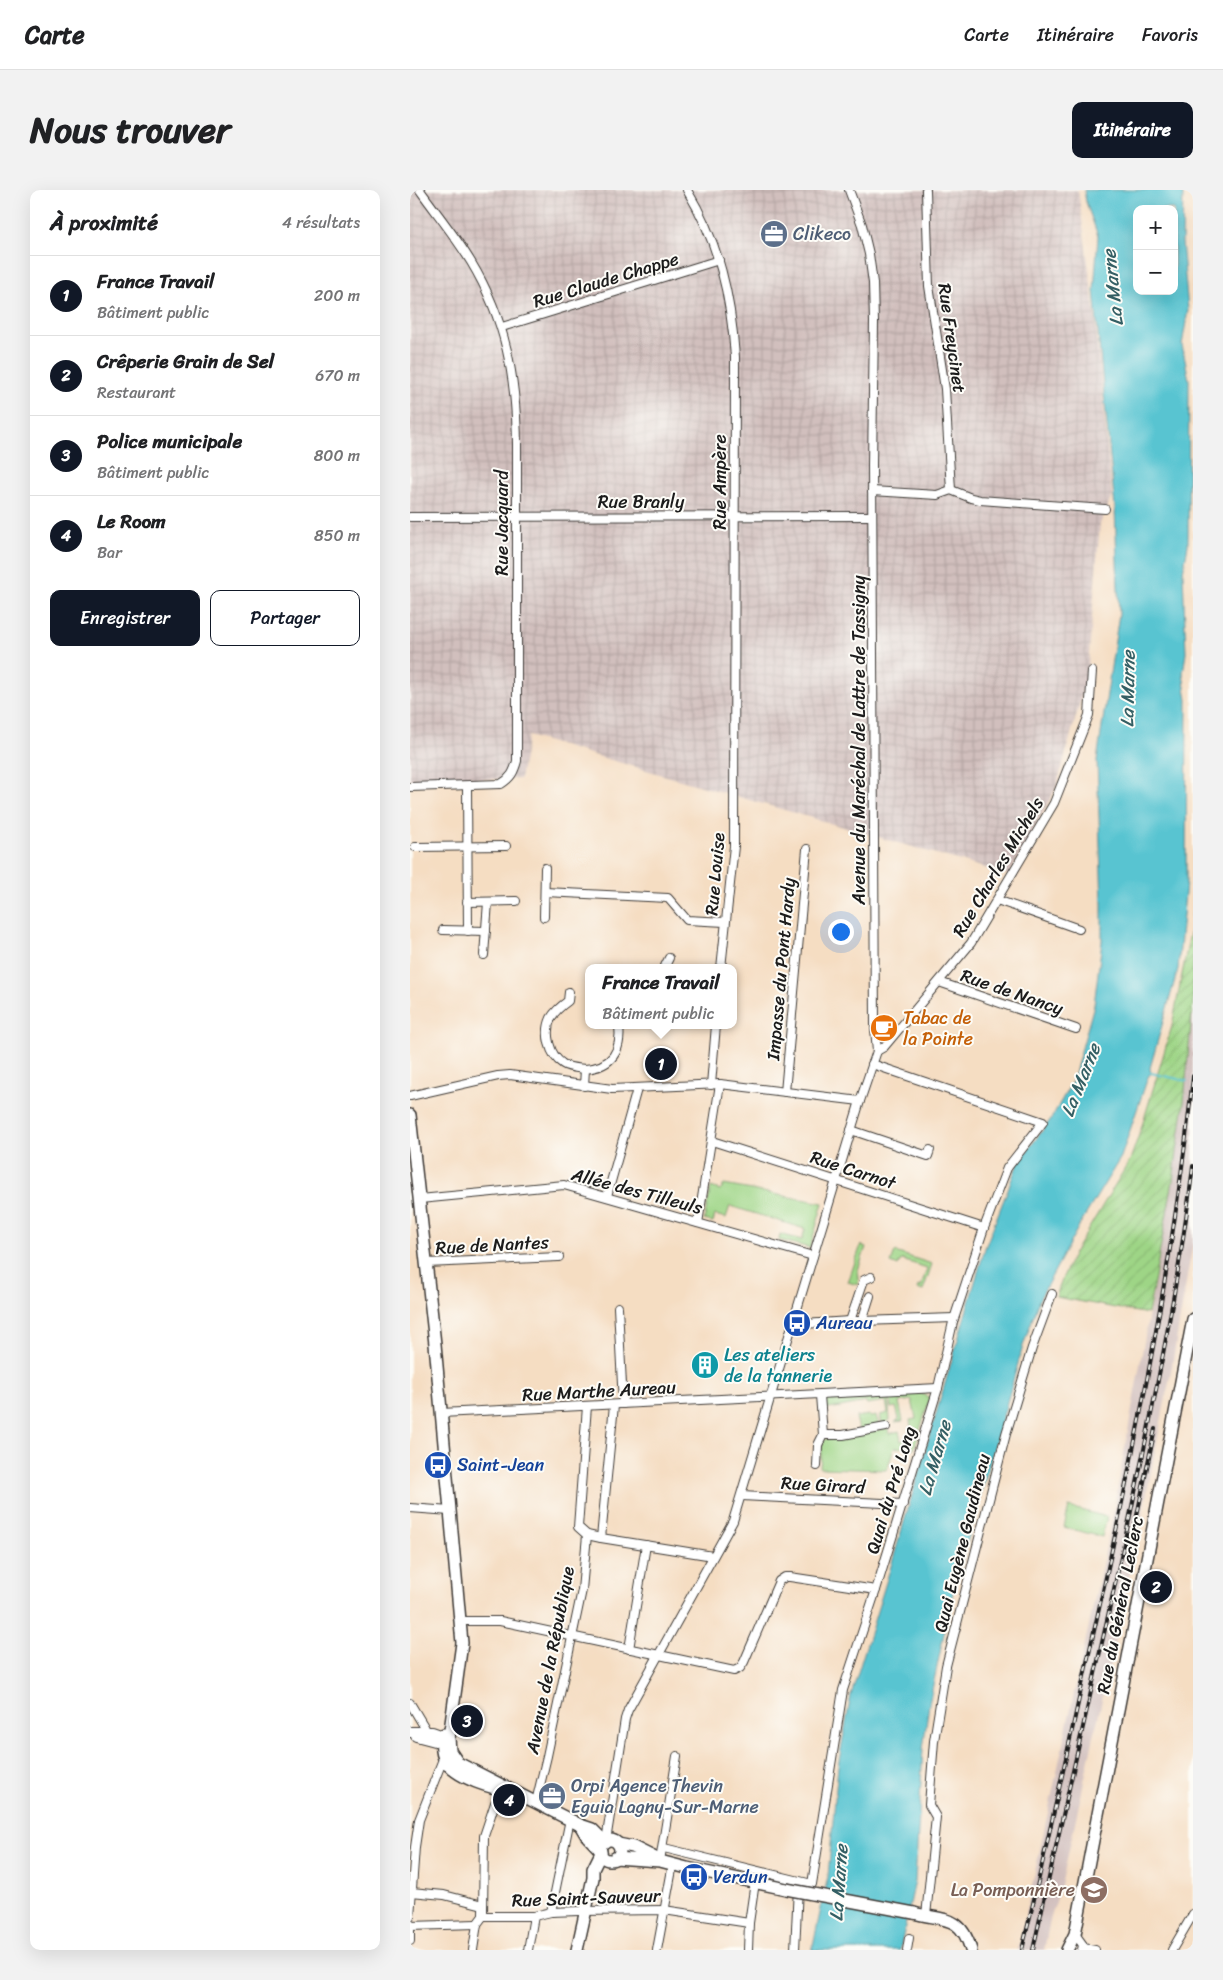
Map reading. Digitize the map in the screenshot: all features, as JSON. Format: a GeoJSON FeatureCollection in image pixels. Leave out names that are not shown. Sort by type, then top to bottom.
{"type":"FeatureCollection","features":[{"type":"Feature","properties":{"kind":"main road"},"geometry":{"type":"LineString","coordinates":[[410,1115],[416,1193],[427,1263],[462,1643],[452,1715],[442,1755],[448,1766],[459,1774],[476,1782],[521,1795]]}},
{"type":"Feature","properties":{"kind":"main road","name":"Rue du Général Leclerc"},"geometry":{"type":"LineString","coordinates":[[1070,1944],[1082,1897],[1193,1319]]}},
{"type":"Feature","properties":{"kind":"main road"},"geometry":{"type":"LineString","coordinates":[[446,1738],[450,1751],[458,1763],[592,1829],[607,1851],[660,1860],[786,1889],[914,1913],[928,1917],[956,1932],[965,1950]]}},
{"type":"Feature","properties":{"kind":"main road"},"geometry":{"type":"LineString","coordinates":[[607,1851],[619,1853],[618,1844],[633,1847],[660,1860]]}},
{"type":"Feature","properties":{"kind":"main road"},"geometry":{"type":"LineString","coordinates":[[577,1950],[593,1878],[607,1851]]}},
{"type":"Feature","properties":{"kind":"main road"},"geometry":{"type":"LineString","coordinates":[[928,1917],[935,1916],[956,1923],[965,1932],[971,1950]]}},
{"type":"Feature","properties":{"kind":"street","name":"Rue Jacquard"},"geometry":{"type":"LineString","coordinates":[[410,787],[501,784],[512,775],[517,761],[516,395],[512,369],[502,327],[482,282],[471,261],[420,190]]}},
{"type":"Feature","properties":{"kind":"street","name":"Rue Ampère"},"geometry":{"type":"LineString","coordinates":[[687,190],[703,216],[719,260],[730,303],[734,341],[734,783]]}},
{"type":"Feature","properties":{"kind":"street","name":"Avenue du Maréchal de Lattre de Tassigny"},"geometry":{"type":"LineString","coordinates":[[607,1851],[625,1718],[733,1522],[851,1130],[877,1051],[874,954],[873,283],[862,224],[849,190]]}},
{"type":"Feature","properties":{"kind":"street","name":"Rue Freycinet"},"geometry":{"type":"LineString","coordinates":[[926,190],[929,286],[945,389],[952,490]]}},
{"type":"Feature","properties":{"kind":"street","name":"Rue Claude Chappe"},"geometry":{"type":"LineString","coordinates":[[502,327],[719,260]]}},
{"type":"Feature","properties":{"kind":"street"},"geometry":{"type":"LineString","coordinates":[[872,491],[937,496],[952,490],[980,500],[1105,509]]}},
{"type":"Feature","properties":{"kind":"street","name":"Rue Branly"},"geometry":{"type":"LineString","coordinates":[[410,516],[872,516]]}},
{"type":"Feature","properties":{"kind":"street","name":"Rue Charles Michels"},"geometry":{"type":"LineString","coordinates":[[877,1051],[884,1047],[971,943],[1054,804],[1089,715],[1092,671]]}},
{"type":"Feature","properties":{"kind":"street","name":"Rue Louise"},"geometry":{"type":"LineString","coordinates":[[721,964],[734,846],[734,783]]}},
{"type":"Feature","properties":{"kind":"street"},"geometry":{"type":"LineString","coordinates":[[467,786],[468,931]]}},
{"type":"Feature","properties":{"kind":"street"},"geometry":{"type":"LineString","coordinates":[[415,847],[506,846]]}},
{"type":"Feature","properties":{"kind":"street","name":"Impasse du Pont Hardy"},"geometry":{"type":"LineString","coordinates":[[784,1092],[807,849]]}},
{"type":"Feature","properties":{"kind":"street"},"geometry":{"type":"LineString","coordinates":[[544,918],[545,868]]}},
{"type":"Feature","properties":{"kind":"street"},"geometry":{"type":"LineString","coordinates":[[544,892],[668,898],[687,920],[725,922]]}},
{"type":"Feature","properties":{"kind":"street"},"geometry":{"type":"LineString","coordinates":[[996,900],[1079,929]]}},
{"type":"Feature","properties":{"kind":"street"},"geometry":{"type":"LineString","coordinates":[[468,902],[516,901]]}},
{"type":"Feature","properties":{"kind":"street"},"geometry":{"type":"LineString","coordinates":[[484,955],[488,902]]}},
{"type":"Feature","properties":{"kind":"street"},"geometry":{"type":"LineString","coordinates":[[443,930],[486,931]]}},
{"type":"Feature","properties":{"kind":"street"},"geometry":{"type":"LineString","coordinates":[[666,964],[669,958]]}},
{"type":"Feature","properties":{"kind":"street","name":"Rue de Nancy"},"geometry":{"type":"LineString","coordinates":[[939,982],[1076,1029]]}},
{"type":"Feature","properties":{"kind":"street"},"geometry":{"type":"LineString","coordinates":[[569,992],[568,1002],[558,1009],[552,1017],[549,1026],[549,1043],[552,1051],[562,1064],[585,1069],[604,1065],[612,1057],[620,1042],[619,1029]]}},
{"type":"Feature","properties":{"kind":"street"},"geometry":{"type":"LineString","coordinates":[[711,1084],[716,1029]]}},
{"type":"Feature","properties":{"kind":"street","name":"Quai du Pré Long"},"geometry":{"type":"LineString","coordinates":[[798,1880],[812,1884],[843,1690],[938,1388],[954,1318],[984,1228],[1007,1168],[1043,1122],[872,1064]]}},
{"type":"Feature","properties":{"kind":"street"},"geometry":{"type":"LineString","coordinates":[[584,1086],[585,1069]]}},
{"type":"Feature","properties":{"kind":"street"},"geometry":{"type":"LineString","coordinates":[[410,1096],[510,1075],[612,1090],[720,1084],[860,1101]]}},
{"type":"Feature","properties":{"kind":"street"},"geometry":{"type":"LineString","coordinates":[[698,1223],[720,1084]]}},
{"type":"Feature","properties":{"kind":"street"},"geometry":{"type":"LineString","coordinates":[[607,1196],[637,1088]]}},
{"type":"Feature","properties":{"kind":"street"},"geometry":{"type":"LineString","coordinates":[[851,1130],[928,1156],[930,1150]]}},
{"type":"Feature","properties":{"kind":"street","name":"Rue Carnot"},"geometry":{"type":"LineString","coordinates":[[712,1141],[984,1228]]}},
{"type":"Feature","properties":{"kind":"street","name":"Allée des Tilleuls"},"geometry":{"type":"LineString","coordinates":[[416,1193],[553,1185],[574,1186],[813,1256]]}},
{"type":"Feature","properties":{"kind":"street","name":"Rue de Nantes"},"geometry":{"type":"LineString","coordinates":[[427,1263],[559,1257]]}},
{"type":"Feature","properties":{"kind":"street"},"geometry":{"type":"LineString","coordinates":[[850,1321],[864,1280],[871,1277]]}},
{"type":"Feature","properties":{"kind":"street","name":"Quai Eugène Gaudineau"},"geometry":{"type":"LineString","coordinates":[[928,1917],[936,1818],[929,1806],[934,1741],[946,1666],[1009,1424],[1032,1348],[1052,1294]]}},
{"type":"Feature","properties":{"kind":"street"},"geometry":{"type":"LineString","coordinates":[[862,1320],[870,1296]]}},
{"type":"Feature","properties":{"kind":"street"},"geometry":{"type":"LineString","coordinates":[[618,1307],[623,1404]]}},
{"type":"Feature","properties":{"kind":"street"},"geometry":{"type":"LineString","coordinates":[[804,1324],[862,1320],[954,1318]]}},
{"type":"Feature","properties":{"kind":"street","name":"Rue Marthe Aureau"},"geometry":{"type":"LineString","coordinates":[[441,1413],[770,1398],[938,1388]]}},
{"type":"Feature","properties":{"kind":"street"},"geometry":{"type":"LineString","coordinates":[[817,1466],[818,1445],[823,1435],[820,1395]]}},
{"type":"Feature","properties":{"kind":"street"},"geometry":{"type":"LineString","coordinates":[[601,1538],[614,1405]]}},
{"type":"Feature","properties":{"kind":"street","name":"Avenue de la République"},"geometry":{"type":"LineString","coordinates":[[536,1802],[582,1590],[587,1534],[578,1527],[577,1522],[588,1406]]}},
{"type":"Feature","properties":{"kind":"street"},"geometry":{"type":"LineString","coordinates":[[823,1435],[842,1435],[886,1427]]}},
{"type":"Feature","properties":{"kind":"street","name":"Rue Girard"},"geometry":{"type":"LineString","coordinates":[[742,1496],[903,1504]]}},
{"type":"Feature","properties":{"kind":"street"},"geometry":{"type":"LineString","coordinates":[[410,1508],[450,1510]]}},
{"type":"Feature","properties":{"kind":"street"},"geometry":{"type":"LineString","coordinates":[[587,1534],[601,1538],[713,1556]]}},
{"type":"Feature","properties":{"kind":"street"},"geometry":{"type":"LineString","coordinates":[[629,1649],[646,1545]]}},
{"type":"Feature","properties":{"kind":"street"},"geometry":{"type":"LineString","coordinates":[[460,1621],[500,1621],[734,1670],[740,1668],[744,1662],[779,1581],[786,1577],[876,1590]]}},
{"type":"Feature","properties":{"kind":"street"},"geometry":{"type":"LineString","coordinates":[[410,1704],[422,1720],[425,1728],[415,1734]]}},
{"type":"Feature","properties":{"kind":"street"},"geometry":{"type":"LineString","coordinates":[[415,1734],[436,1733],[446,1738]]}},
{"type":"Feature","properties":{"kind":"street"},"geometry":{"type":"LineString","coordinates":[[410,1917],[419,1820],[442,1755],[415,1734]]}},
{"type":"Feature","properties":{"kind":"street"},"geometry":{"type":"LineString","coordinates":[[660,1860],[664,1848],[677,1756]]}},
{"type":"Feature","properties":{"kind":"street"},"geometry":{"type":"LineString","coordinates":[[473,1950],[477,1924],[483,1916],[484,1836],[496,1803],[503,1790]]}},
{"type":"Feature","properties":{"kind":"street"},"geometry":{"type":"LineString","coordinates":[[410,1817],[419,1820]]}},
{"type":"Feature","properties":{"kind":"street"},"geometry":{"type":"LineString","coordinates":[[551,1912],[575,1822]]}},
{"type":"Feature","properties":{"kind":"street"},"geometry":{"type":"LineString","coordinates":[[664,1848],[798,1880],[795,1950]]}},
{"type":"Feature","properties":{"kind":"street"},"geometry":{"type":"LineString","coordinates":[[657,1950],[673,1864]]}},
{"type":"Feature","properties":{"kind":"street"},"geometry":{"type":"LineString","coordinates":[[748,1950],[750,1937],[749,1923],[755,1882]]}},
{"type":"Feature","properties":{"kind":"street"},"geometry":{"type":"LineString","coordinates":[[412,1892],[444,1895],[483,1905]]}},
{"type":"Feature","properties":{"kind":"street","name":"Rue Saint-Sauveur"},"geometry":{"type":"LineString","coordinates":[[483,1916],[534,1916],[551,1912],[664,1910],[749,1923]]}},
{"type":"Feature","properties":{"kind":"street"},"geometry":{"type":"LineString","coordinates":[[1172,1950],[1193,1914]]}},
{"type":"Feature","properties":{"kind":"street"},"geometry":{"type":"LineString","coordinates":[[528,1950],[534,1916]]}},
{"type":"Feature","properties":{"kind":"street"},"geometry":{"type":"LineString","coordinates":[[410,1922],[410,1941]]}},
{"type":"Feature","properties":{"kind":"street"},"geometry":{"type":"LineString","coordinates":[[410,1926],[477,1924]]}},
{"type":"Feature","properties":{"kind":"street"},"geometry":{"type":"LineString","coordinates":[[750,1937],[755,1950]]}},
{"type":"Feature","properties":{"kind":"street"},"geometry":{"type":"LineString","coordinates":[[907,1950],[909,1938]]}},
{"type":"Feature","properties":{"kind":"street"},"geometry":{"type":"LineString","coordinates":[[1070,1944],[1083,1949],[1094,1950]]}},
{"type":"Feature","properties":{"kind":"shaded area"},"geometry":{"type":"Polygon","coordinates":[[[410,190],[1078,190],[1095,315],[1112,496],[1100,524],[1087,677],[1056,788],[1009,875],[528,736],[520,779],[410,780],[410,190]]]}},
{"type":"Feature","properties":{"kind":"shaded area"},"geometry":{"type":"Polygon","coordinates":[[[1193,1000],[1193,1242],[1170,1377],[1138,1536],[1061,1886],[1050,1920],[1044,1950],[1018,1950],[1112,1520],[1173,1181],[1184,1102],[1193,1000]]]}},
{"type":"Feature","properties":{"kind":"green space"},"geometry":{"type":"Polygon","coordinates":[[[1193,905],[1193,1000],[1184,1102],[1173,1181],[1148,1314],[1056,1297],[1074,1253],[1130,1160],[1141,1129],[1172,1026],[1191,928],[1193,905]]]}},
{"type":"Feature","properties":{"kind":"green space"},"geometry":{"type":"Polygon","coordinates":[[[724,1185],[823,1203],[810,1248],[779,1240],[780,1234],[802,1240],[805,1229],[730,1206],[726,1218],[715,1215],[713,1222],[704,1220],[711,1187],[720,1190],[724,1185]]]}},
{"type":"Feature","properties":{"kind":"green space"},"geometry":{"type":"Polygon","coordinates":[[[861,1245],[866,1247],[858,1270],[858,1285],[848,1282],[861,1245]]]}},
{"type":"Feature","properties":{"kind":"green space"},"geometry":{"type":"Polygon","coordinates":[[[895,1252],[932,1264],[923,1291],[917,1289],[918,1286],[921,1287],[927,1268],[902,1260],[898,1266],[891,1263],[895,1252]]]}},
{"type":"Feature","properties":{"kind":"green space"},"geometry":{"type":"Polygon","coordinates":[[[920,1393],[930,1398],[914,1449],[908,1447],[894,1448],[887,1470],[820,1468],[822,1442],[826,1439],[888,1428],[889,1434],[899,1431],[901,1441],[913,1439],[910,1420],[916,1419],[912,1400],[899,1402],[903,1421],[895,1422],[899,1419],[896,1407],[891,1408],[890,1396],[920,1393]]]}},
{"type":"Feature","properties":{"kind":"green space"},"geometry":{"type":"Polygon","coordinates":[[[888,1396],[890,1420],[882,1425],[880,1415],[888,1413],[886,1401],[867,1404],[866,1402],[824,1410],[825,1399],[888,1396]]]}},
{"type":"Feature","properties":{"kind":"green space"},"geometry":{"type":"Polygon","coordinates":[[[869,1415],[870,1417],[876,1416],[879,1425],[859,1430],[856,1417],[869,1415]]]}},
{"type":"Feature","properties":{"kind":"green space"},"geometry":{"type":"Polygon","coordinates":[[[1069,1507],[1107,1517],[1102,1537],[1064,1527],[1069,1507]]]}},
{"type":"Feature","properties":{"kind":"water","name":"La Marne"},"geometry":{"type":"Polygon","coordinates":[[[1084,190],[1183,190],[1182,242],[1188,310],[1182,345],[1189,380],[1188,545],[1183,572],[1186,653],[1183,673],[1187,700],[1186,883],[1178,969],[1150,1068],[1151,1073],[1121,1157],[1080,1224],[1039,1300],[1023,1346],[953,1592],[929,1704],[923,1749],[915,1881],[900,1950],[812,1950],[828,1876],[838,1766],[851,1695],[985,1248],[1018,1163],[1051,1119],[1073,1080],[1094,1005],[1102,941],[1097,760],[1119,614],[1115,508],[1094,291],[1098,236],[1086,202],[1084,190]]]}},
{"type":"Feature","properties":{"kind":"waterway"},"geometry":{"type":"LineString","coordinates":[[1151,1073],[1187,1081]]}},
{"type":"Feature","properties":{"kind":"railway"},"geometry":{"type":"LineString","coordinates":[[1022,1950],[1108,1570],[1151,1360],[1175,1218],[1193,1076]]}},
{"type":"Feature","properties":{"kind":"railway"},"geometry":{"type":"LineString","coordinates":[[1033,1950],[1145,1444],[1175,1286],[1193,1166]]}},
{"type":"Feature","properties":{"kind":"railway"},"geometry":{"type":"LineString","coordinates":[[1131,1544],[1155,1429]]}},
{"type":"Feature","properties":{"kind":"place","name":"Clikeco"},"geometry":{"type":"Point","coordinates":[774,234]}},
{"type":"Feature","properties":{"kind":"place","name":"Tabac de la Pointe"},"geometry":{"type":"Point","coordinates":[884,1028]}},
{"type":"Feature","properties":{"kind":"place","name":"France Travail"},"geometry":{"type":"Point","coordinates":[661,1064]}},
{"type":"Feature","properties":{"kind":"place","name":"Aureau"},"geometry":{"type":"Point","coordinates":[797,1323]}},
{"type":"Feature","properties":{"kind":"place","name":"Les ateliers de la tannerie"},"geometry":{"type":"Point","coordinates":[705,1365]}},
{"type":"Feature","properties":{"kind":"place","name":"Saint-Jean"},"geometry":{"type":"Point","coordinates":[438,1465]}},
{"type":"Feature","properties":{"kind":"place","name":"Crêperie Grain de Sel"},"geometry":{"type":"Point","coordinates":[1156,1587]}},
{"type":"Feature","properties":{"kind":"place","name":"Police municipale"},"geometry":{"type":"Point","coordinates":[467,1721]}},
{"type":"Feature","properties":{"kind":"place","name":"Orpi Agence Thevin Eguia Lagny-Sur-Marne"},"geometry":{"type":"Point","coordinates":[552,1796]}},
{"type":"Feature","properties":{"kind":"place","name":"Le Room"},"geometry":{"type":"Point","coordinates":[509,1800]}},
{"type":"Feature","properties":{"kind":"place","name":"Verdun"},"geometry":{"type":"Point","coordinates":[694,1877]}},
{"type":"Feature","properties":{"kind":"place","name":"La Pomponnière"},"geometry":{"type":"Point","coordinates":[1094,1890]}}]}
